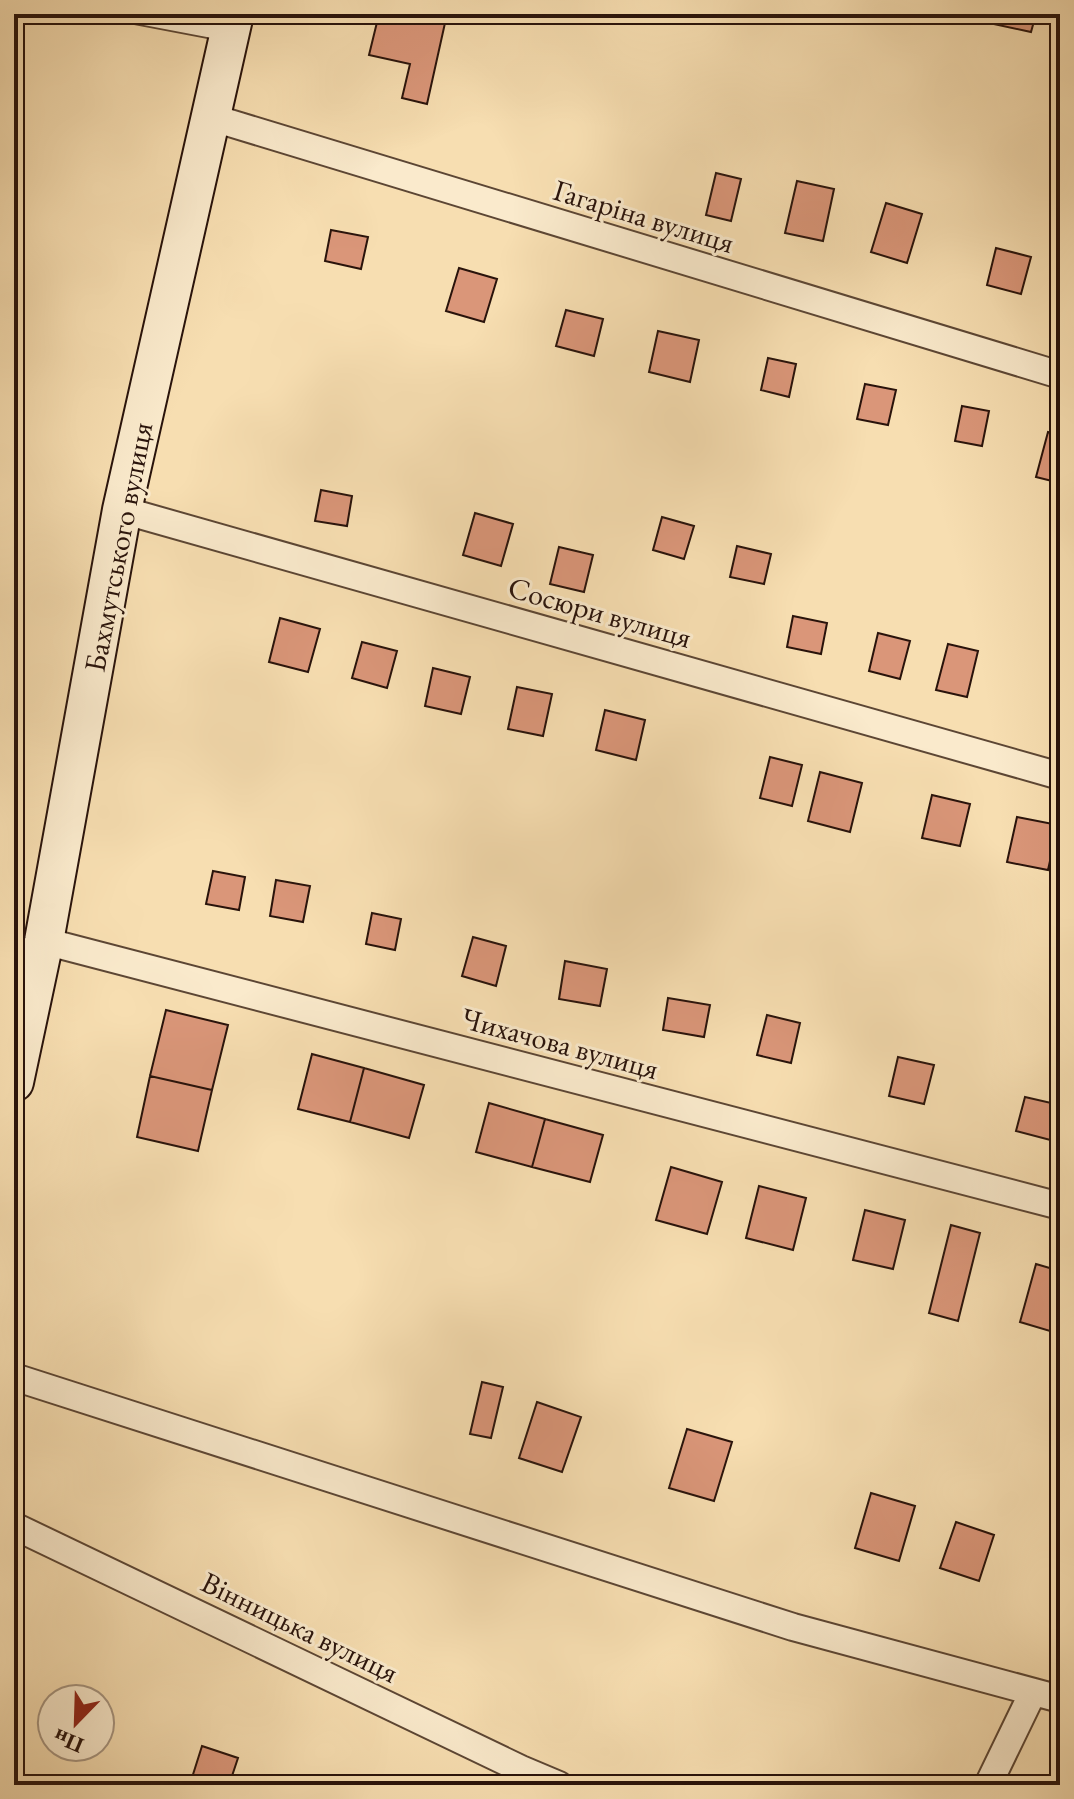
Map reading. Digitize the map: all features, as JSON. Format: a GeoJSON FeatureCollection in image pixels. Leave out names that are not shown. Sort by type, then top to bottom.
{"type":"FeatureCollection","features":[{"type":"Feature","properties":{"kind":"main road","name":"Бахмутського вулиця"},"geometry":{"type":"LineString","coordinates":[[14,1082],[44,941],[122,510],[232,24]]}},
{"type":"Feature","properties":{"kind":"street","name":"Гагаріна вулиця"},"geometry":{"type":"LineString","coordinates":[[210,117],[1060,375]]}},
{"type":"Feature","properties":{"kind":"street","name":"Сосюри вулиця"},"geometry":{"type":"LineString","coordinates":[[122,510],[1060,776]]}},
{"type":"Feature","properties":{"kind":"street","name":"Чихачова вулиця"},"geometry":{"type":"LineString","coordinates":[[44,941],[1060,1206]]}},
{"type":"Feature","properties":{"kind":"street"},"geometry":{"type":"LineString","coordinates":[[14,1377],[793,1627],[1060,1699]]}},
{"type":"Feature","properties":{"kind":"street","name":"Вінницька вулиця"},"geometry":{"type":"LineString","coordinates":[[14,1526],[559,1785]]}},
{"type":"Feature","properties":{"kind":"street"},"geometry":{"type":"LineString","coordinates":[[988,1785],[1033,1692]]}},
{"type":"Feature","properties":{"kind":"lane"},"geometry":{"type":"LineString","coordinates":[[124,14],[232,24]]}},
{"type":"Feature","properties":{"kind":"building"},"geometry":{"type":"Polygon","coordinates":[[[379,14],[447,14],[427,104],[402,98],[410,64],[369,55],[379,14]]]}},
{"type":"Feature","properties":{"kind":"building"},"geometry":{"type":"Polygon","coordinates":[[[991,14],[1036,14],[1031,32],[989,23],[991,14]]]}},
{"type":"Feature","properties":{"kind":"building"},"geometry":{"type":"Polygon","coordinates":[[[716,173],[741,179],[731,221],[706,215],[716,173]]]}},
{"type":"Feature","properties":{"kind":"building"},"geometry":{"type":"Polygon","coordinates":[[[797,181],[834,189],[823,241],[785,233],[797,181]]]}},
{"type":"Feature","properties":{"kind":"building"},"geometry":{"type":"Polygon","coordinates":[[[886,203],[922,214],[907,263],[871,252],[886,203]]]}},
{"type":"Feature","properties":{"kind":"building"},"geometry":{"type":"Polygon","coordinates":[[[331,230],[368,237],[361,269],[325,261],[331,230]]]}},
{"type":"Feature","properties":{"kind":"building"},"geometry":{"type":"Polygon","coordinates":[[[996,248],[1031,257],[1021,294],[987,285],[996,248]]]}},
{"type":"Feature","properties":{"kind":"building"},"geometry":{"type":"Polygon","coordinates":[[[459,268],[497,279],[484,322],[446,311],[459,268]]]}},
{"type":"Feature","properties":{"kind":"building"},"geometry":{"type":"Polygon","coordinates":[[[566,310],[603,319],[594,356],[556,346],[566,310]]]}},
{"type":"Feature","properties":{"kind":"building"},"geometry":{"type":"Polygon","coordinates":[[[658,331],[699,340],[690,382],[649,372],[658,331]]]}},
{"type":"Feature","properties":{"kind":"building"},"geometry":{"type":"Polygon","coordinates":[[[768,358],[796,364],[789,397],[761,390],[768,358]]]}},
{"type":"Feature","properties":{"kind":"building"},"geometry":{"type":"Polygon","coordinates":[[[865,384],[896,390],[888,425],[857,419],[865,384]]]}},
{"type":"Feature","properties":{"kind":"building"},"geometry":{"type":"Polygon","coordinates":[[[962,406],[989,411],[982,446],[955,441],[962,406]]]}},
{"type":"Feature","properties":{"kind":"building"},"geometry":{"type":"Polygon","coordinates":[[[1048,432],[1060,436],[1060,483],[1036,477],[1048,432]]]}},
{"type":"Feature","properties":{"kind":"building"},"geometry":{"type":"Polygon","coordinates":[[[321,490],[352,496],[347,526],[315,521],[321,490]]]}},
{"type":"Feature","properties":{"kind":"building"},"geometry":{"type":"Polygon","coordinates":[[[475,513],[513,524],[501,566],[463,555],[475,513]]]}},
{"type":"Feature","properties":{"kind":"building"},"geometry":{"type":"Polygon","coordinates":[[[662,517],[694,526],[684,559],[653,550],[662,517]]]}},
{"type":"Feature","properties":{"kind":"building"},"geometry":{"type":"Polygon","coordinates":[[[737,546],[771,554],[764,584],[730,577],[737,546]]]}},
{"type":"Feature","properties":{"kind":"building"},"geometry":{"type":"Polygon","coordinates":[[[559,547],[593,555],[584,592],[550,584],[559,547]]]}},
{"type":"Feature","properties":{"kind":"building"},"geometry":{"type":"Polygon","coordinates":[[[793,616],[827,623],[821,654],[787,647],[793,616]]]}},
{"type":"Feature","properties":{"kind":"building"},"geometry":{"type":"Polygon","coordinates":[[[280,618],[320,629],[308,672],[269,662],[280,618]]]}},
{"type":"Feature","properties":{"kind":"building"},"geometry":{"type":"Polygon","coordinates":[[[878,633],[910,641],[900,679],[869,671],[878,633]]]}},
{"type":"Feature","properties":{"kind":"building"},"geometry":{"type":"Polygon","coordinates":[[[362,642],[397,651],[387,688],[352,678],[362,642]]]}},
{"type":"Feature","properties":{"kind":"building"},"geometry":{"type":"Polygon","coordinates":[[[948,644],[978,651],[967,697],[936,690],[948,644]]]}},
{"type":"Feature","properties":{"kind":"building"},"geometry":{"type":"Polygon","coordinates":[[[433,668],[470,677],[461,714],[425,706],[433,668]]]}},
{"type":"Feature","properties":{"kind":"building"},"geometry":{"type":"Polygon","coordinates":[[[1060,685],[1060,723],[1051,721],[1060,685]]]}},
{"type":"Feature","properties":{"kind":"building"},"geometry":{"type":"Polygon","coordinates":[[[517,687],[552,694],[543,736],[508,729],[517,687]]]}},
{"type":"Feature","properties":{"kind":"building"},"geometry":{"type":"Polygon","coordinates":[[[605,710],[645,720],[636,760],[596,750],[605,710]]]}},
{"type":"Feature","properties":{"kind":"building"},"geometry":{"type":"Polygon","coordinates":[[[770,757],[802,765],[792,806],[760,798],[770,757]]]}},
{"type":"Feature","properties":{"kind":"building"},"geometry":{"type":"Polygon","coordinates":[[[820,772],[862,783],[850,832],[808,821],[820,772]]]}},
{"type":"Feature","properties":{"kind":"building"},"geometry":{"type":"Polygon","coordinates":[[[932,795],[970,804],[960,846],[922,838],[932,795]]]}},
{"type":"Feature","properties":{"kind":"building"},"geometry":{"type":"Polygon","coordinates":[[[1017,817],[1058,825],[1048,870],[1007,862],[1017,817]]]}},
{"type":"Feature","properties":{"kind":"building"},"geometry":{"type":"Polygon","coordinates":[[[213,871],[245,877],[239,910],[206,904],[213,871]]]}},
{"type":"Feature","properties":{"kind":"building"},"geometry":{"type":"Polygon","coordinates":[[[276,880],[310,886],[303,922],[270,916],[276,880]]]}},
{"type":"Feature","properties":{"kind":"building"},"geometry":{"type":"Polygon","coordinates":[[[372,913],[401,919],[395,950],[366,944],[372,913]]]}},
{"type":"Feature","properties":{"kind":"building"},"geometry":{"type":"Polygon","coordinates":[[[473,937],[506,946],[496,986],[462,976],[473,937]]]}},
{"type":"Feature","properties":{"kind":"building"},"geometry":{"type":"Polygon","coordinates":[[[565,961],[607,969],[600,1006],[559,999],[565,961]]]}},
{"type":"Feature","properties":{"kind":"building"},"geometry":{"type":"Polygon","coordinates":[[[668,998],[710,1005],[704,1037],[663,1030],[668,998]]]}},
{"type":"Feature","properties":{"kind":"building"},"geometry":{"type":"Polygon","coordinates":[[[166,1010],[228,1025],[212,1090],[150,1076],[166,1010]]]}},
{"type":"Feature","properties":{"kind":"building"},"geometry":{"type":"Polygon","coordinates":[[[767,1015],[800,1023],[791,1063],[757,1055],[767,1015]]]}},
{"type":"Feature","properties":{"kind":"building"},"geometry":{"type":"Polygon","coordinates":[[[312,1054],[364,1068],[350,1122],[298,1109],[312,1054]]]}},
{"type":"Feature","properties":{"kind":"building"},"geometry":{"type":"Polygon","coordinates":[[[898,1057],[934,1065],[924,1104],[889,1096],[898,1057]]]}},
{"type":"Feature","properties":{"kind":"building"},"geometry":{"type":"Polygon","coordinates":[[[364,1068],[424,1085],[409,1138],[350,1122],[364,1068]]]}},
{"type":"Feature","properties":{"kind":"building"},"geometry":{"type":"Polygon","coordinates":[[[150,1076],[212,1090],[198,1151],[137,1137],[150,1076]]]}},
{"type":"Feature","properties":{"kind":"building"},"geometry":{"type":"Polygon","coordinates":[[[1025,1097],[1060,1105],[1058,1142],[1016,1131],[1025,1097]]]}},
{"type":"Feature","properties":{"kind":"building"},"geometry":{"type":"Polygon","coordinates":[[[489,1103],[545,1119],[532,1167],[476,1152],[489,1103]]]}},
{"type":"Feature","properties":{"kind":"building"},"geometry":{"type":"Polygon","coordinates":[[[545,1119],[603,1135],[590,1182],[532,1167],[545,1119]]]}},
{"type":"Feature","properties":{"kind":"building"},"geometry":{"type":"Polygon","coordinates":[[[671,1167],[722,1182],[707,1234],[656,1220],[671,1167]]]}},
{"type":"Feature","properties":{"kind":"building"},"geometry":{"type":"Polygon","coordinates":[[[759,1186],[806,1198],[793,1250],[746,1238],[759,1186]]]}},
{"type":"Feature","properties":{"kind":"building"},"geometry":{"type":"Polygon","coordinates":[[[865,1210],[905,1220],[893,1269],[853,1260],[865,1210]]]}},
{"type":"Feature","properties":{"kind":"building"},"geometry":{"type":"Polygon","coordinates":[[[951,1225],[980,1233],[958,1321],[929,1313],[951,1225]]]}},
{"type":"Feature","properties":{"kind":"building"},"geometry":{"type":"Polygon","coordinates":[[[1036,1264],[1060,1271],[1060,1334],[1020,1322],[1036,1264]]]}},
{"type":"Feature","properties":{"kind":"building"},"geometry":{"type":"Polygon","coordinates":[[[482,1382],[503,1387],[491,1438],[470,1434],[482,1382]]]}},
{"type":"Feature","properties":{"kind":"building"},"geometry":{"type":"Polygon","coordinates":[[[537,1402],[581,1417],[562,1472],[519,1458],[537,1402]]]}},
{"type":"Feature","properties":{"kind":"building"},"geometry":{"type":"Polygon","coordinates":[[[687,1429],[732,1442],[714,1501],[669,1488],[687,1429]]]}},
{"type":"Feature","properties":{"kind":"building"},"geometry":{"type":"Polygon","coordinates":[[[871,1493],[915,1506],[899,1561],[855,1548],[871,1493]]]}},
{"type":"Feature","properties":{"kind":"building"},"geometry":{"type":"Polygon","coordinates":[[[956,1522],[994,1535],[979,1581],[940,1568],[956,1522]]]}},
{"type":"Feature","properties":{"kind":"building"},"geometry":{"type":"Polygon","coordinates":[[[202,1746],[238,1758],[229,1785],[190,1784],[202,1746]]]}}]}
